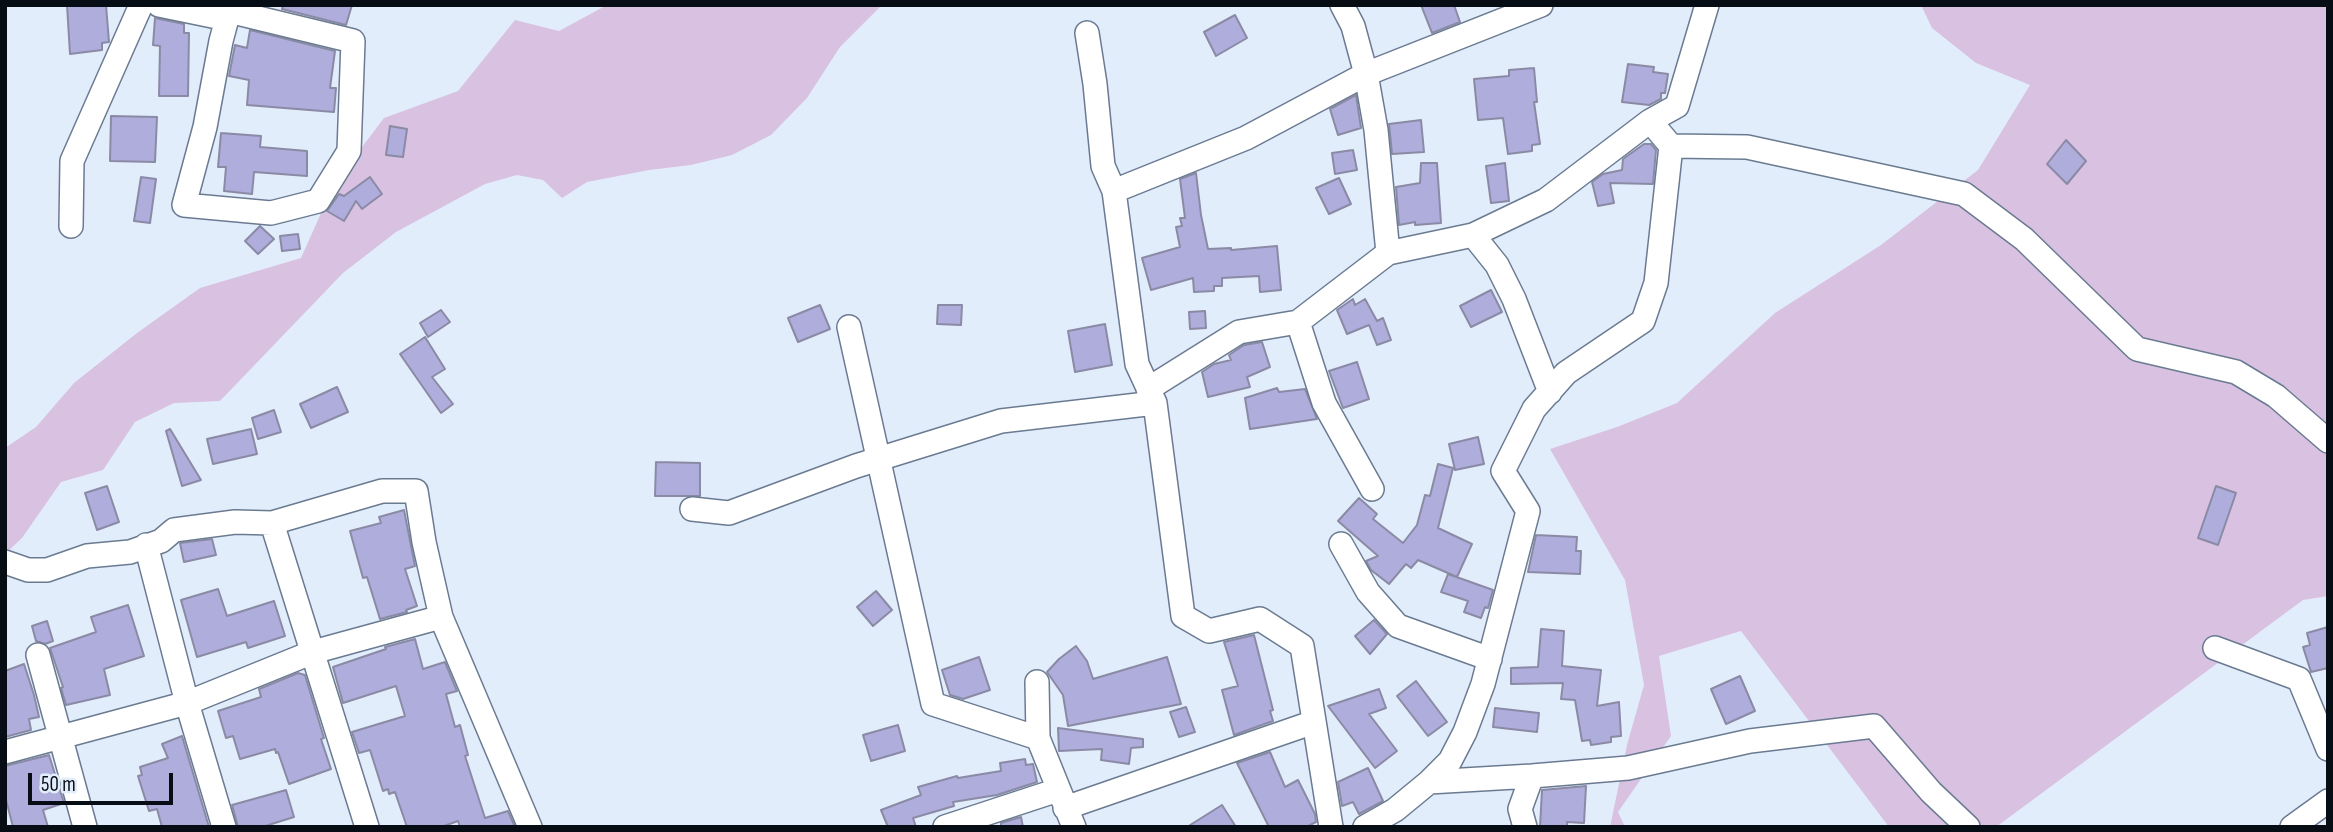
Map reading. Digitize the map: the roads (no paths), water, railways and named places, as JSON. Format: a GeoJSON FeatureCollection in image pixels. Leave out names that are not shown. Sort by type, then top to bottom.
{"type":"FeatureCollection","features":[{"type":"Feature","properties":{"kind":"street"},"geometry":{"type":"LineString","coordinates":[[71,226],[72,161],[141,5]]}},
{"type":"Feature","properties":{"kind":"street"},"geometry":{"type":"LineString","coordinates":[[159,5],[229,12],[353,41],[349,151],[318,201],[271,213],[184,205],[205,127],[220,41],[229,12]]}},
{"type":"Feature","properties":{"kind":"street"},"geometry":{"type":"LineString","coordinates":[[1342,5],[1353,26],[1366,74],[1376,130],[1388,253]]}},
{"type":"Feature","properties":{"kind":"street"},"geometry":{"type":"LineString","coordinates":[[1114,191],[1246,138],[1366,74],[1541,5]]}},
{"type":"Feature","properties":{"kind":"street"},"geometry":{"type":"LineString","coordinates":[[692,509],[729,513],[878,459],[1001,421],[1151,396],[1239,332],[1298,322],[1388,253],[1474,235],[1546,200],[1650,121],[1677,106],[1707,5]]}},
{"type":"Feature","properties":{"kind":"street"},"geometry":{"type":"LineString","coordinates":[[1087,33],[1103,166],[1114,191],[1137,364],[1151,396],[1183,616],[1209,631],[1260,620],[1302,646],[1331,827]]}},
{"type":"Feature","properties":{"kind":"street"},"geometry":{"type":"LineString","coordinates":[[1365,827],[1395,810],[1429,782],[1450,761],[1465,732],[1483,684],[1528,511],[1503,471],[1534,409],[1566,373],[1643,321],[1656,283],[1671,146],[1650,121]]}},
{"type":"Feature","properties":{"kind":"street"},"geometry":{"type":"LineString","coordinates":[[1671,146],[1747,147],[1964,194],[2024,239],[2137,349],[2236,372],[2276,396],[2328,441]]}},
{"type":"Feature","properties":{"kind":"street"},"geometry":{"type":"LineString","coordinates":[[1474,235],[1497,265],[1514,299],[1550,392]]}},
{"type":"Feature","properties":{"kind":"street"},"geometry":{"type":"LineString","coordinates":[[1298,322],[1324,403],[1372,489]]}},
{"type":"Feature","properties":{"kind":"street"},"geometry":{"type":"LineString","coordinates":[[849,327],[933,704],[1038,738]]}},
{"type":"Feature","properties":{"kind":"street"},"geometry":{"type":"LineString","coordinates":[[5,562],[28,570],[47,569],[86,556],[130,552],[161,541],[174,530],[235,522],[272,523],[382,491],[416,491],[441,617],[530,827]]}},
{"type":"Feature","properties":{"kind":"street"},"geometry":{"type":"LineString","coordinates":[[272,523],[368,827]]}},
{"type":"Feature","properties":{"kind":"street"},"geometry":{"type":"LineString","coordinates":[[1341,544],[1368,592],[1398,625],[1490,659]]}},
{"type":"Feature","properties":{"kind":"street"},"geometry":{"type":"LineString","coordinates":[[145,545],[187,703],[224,827]]}},
{"type":"Feature","properties":{"kind":"street"},"geometry":{"type":"LineString","coordinates":[[5,752],[187,703],[313,652],[441,617]]}},
{"type":"Feature","properties":{"kind":"street"},"geometry":{"type":"LineString","coordinates":[[2215,648],[2299,679],[2328,748]]}},
{"type":"Feature","properties":{"kind":"street"},"geometry":{"type":"LineString","coordinates":[[38,655],[85,827]]}},
{"type":"Feature","properties":{"kind":"street"},"geometry":{"type":"LineString","coordinates":[[1037,682],[1038,738],[1066,808]]}},
{"type":"Feature","properties":{"kind":"street"},"geometry":{"type":"LineString","coordinates":[[945,827],[1066,808],[1314,722]]}},
{"type":"Feature","properties":{"kind":"street"},"geometry":{"type":"LineString","coordinates":[[1429,782],[1628,768],[1750,741],[1874,726],[1931,792],[1968,827]]}},
{"type":"Feature","properties":{"kind":"street"},"geometry":{"type":"LineString","coordinates":[[1525,827],[1520,809],[1532,776]]}},
{"type":"Feature","properties":{"kind":"street"},"geometry":{"type":"LineString","coordinates":[[2292,827],[2328,801]]}}]}
